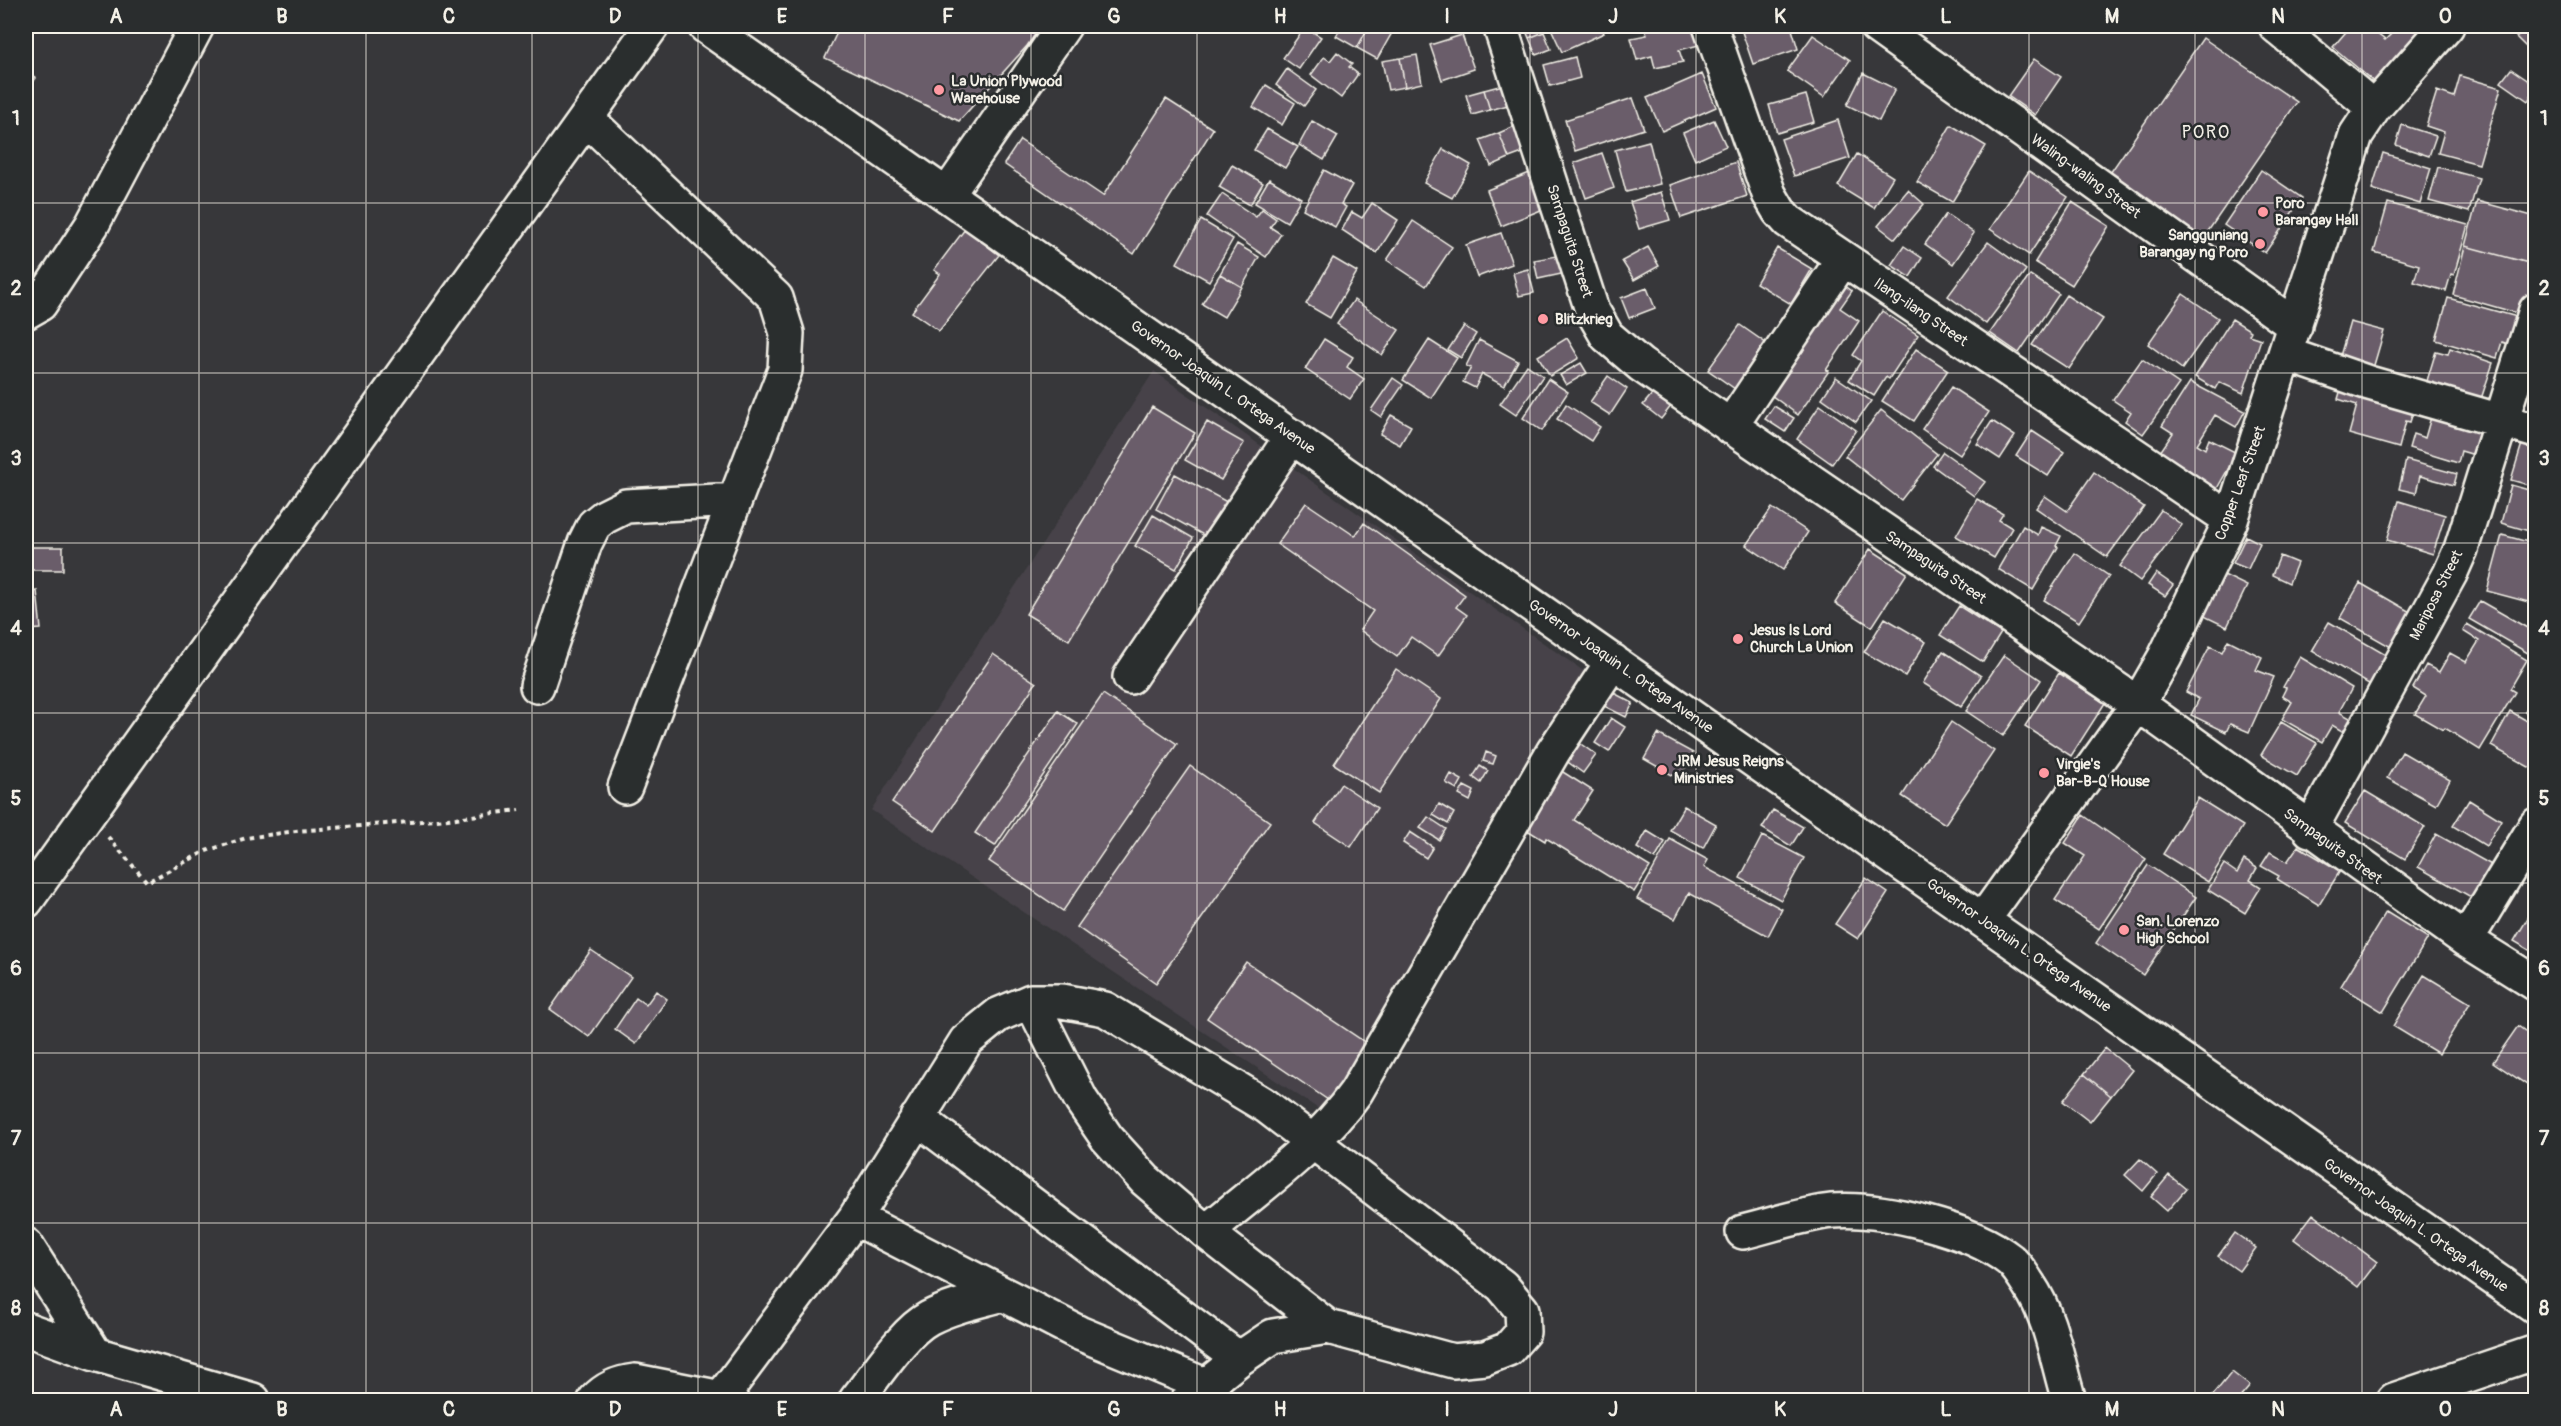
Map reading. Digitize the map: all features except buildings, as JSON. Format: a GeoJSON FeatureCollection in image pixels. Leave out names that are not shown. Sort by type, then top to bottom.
{"type":"FeatureCollection","features":[{"type":"Feature","properties":{"kind":"street"},"geometry":{"type":"LineString","coordinates":[[26,312],[40,304],[92,225],[197,26]]}},
{"type":"Feature","properties":{"kind":"street"},"geometry":{"type":"LineString","coordinates":[[26,901],[652,26]]}},
{"type":"Feature","properties":{"kind":"street","name":"Governor Joaquin L. Ortega Avenue"},"geometry":{"type":"LineString","coordinates":[[705,26],[2535,1308]]}},
{"type":"Feature","properties":{"kind":"street"},"geometry":{"type":"LineString","coordinates":[[947,195],[1064,26]]}},
{"type":"Feature","properties":{"kind":"street","name":"Sampaguita Street"},"geometry":{"type":"LineString","coordinates":[[1500,26],[1592,310],[1607,336],[1641,365],[2138,704],[2310,830],[2466,940],[2535,984]]}},
{"type":"Feature","properties":{"kind":"street","name":"Ilang-ilang Street"},"geometry":{"type":"LineString","coordinates":[[1710,26],[1769,194],[1788,221],[2231,519]]}},
{"type":"Feature","properties":{"kind":"street"},"geometry":{"type":"LineString","coordinates":[[2276,26],[2374,108]]}},
{"type":"Feature","properties":{"kind":"street","name":"Copper Leaf Street"},"geometry":{"type":"LineString","coordinates":[[1983,921],[2138,704],[2165,657],[2231,519],[2356,135],[2374,108],[2447,26]]}},
{"type":"Feature","properties":{"kind":"street","name":"Waling-waling Street"},"geometry":{"type":"LineString","coordinates":[[1891,30],[2290,340],[2369,383],[2535,431]]}},
{"type":"Feature","properties":{"kind":"street"},"geometry":{"type":"LineString","coordinates":[[586,118],[776,298],[787,333],[785,370],[625,787]]}},
{"type":"Feature","properties":{"kind":"street"},"geometry":{"type":"LineString","coordinates":[[1730,427],[1843,259]]}},
{"type":"Feature","properties":{"kind":"street","name":"Mariposa Street"},"geometry":{"type":"LineString","coordinates":[[2310,830],[2461,549],[2535,310]]}},
{"type":"Feature","properties":{"kind":"street"},"geometry":{"type":"LineString","coordinates":[[1130,677],[1292,436]]}},
{"type":"Feature","properties":{"kind":"street"},"geometry":{"type":"LineString","coordinates":[[537,686],[585,543],[594,525],[626,506],[735,500]]}},
{"type":"Feature","properties":{"kind":"street"},"geometry":{"type":"LineString","coordinates":[[1206,1232],[1313,1142],[1338,1118],[1356,1092],[1553,752],[1613,661]]}},
{"type":"Feature","properties":{"kind":"street"},"geometry":{"type":"LineString","coordinates":[[2466,940],[2535,825]]}},
{"type":"Feature","properties":{"kind":"street"},"geometry":{"type":"LineString","coordinates":[[595,1401],[603,1391],[620,1383],[635,1381],[726,1400],[855,1218],[966,1041],[998,1015],[1031,1001],[1062,1001],[1105,1009],[1266,1106],[1502,1286],[1522,1310],[1523,1332],[1508,1349],[1485,1358],[1453,1361],[1328,1327],[1206,1232],[1145,1180],[1107,1138],[1081,1100],[1031,1001]]}},
{"type":"Feature","properties":{"kind":"street"},"geometry":{"type":"LineString","coordinates":[[917,1118],[1239,1359]]}},
{"type":"Feature","properties":{"kind":"street"},"geometry":{"type":"LineString","coordinates":[[1743,1232],[1830,1212],[1868,1210],[1945,1229],[1984,1243],[2011,1261],[2030,1285],[2044,1311],[2069,1401]]}},
{"type":"Feature","properties":{"kind":"street"},"geometry":{"type":"LineString","coordinates":[[855,1218],[1197,1393],[1239,1359],[1273,1336],[1328,1327]]}},
{"type":"Feature","properties":{"kind":"street"},"geometry":{"type":"LineString","coordinates":[[26,1245],[95,1354]]}},
{"type":"Feature","properties":{"kind":"street"},"geometry":{"type":"LineString","coordinates":[[856,1401],[910,1333],[927,1319],[951,1308],[1003,1294]]}},
{"type":"Feature","properties":{"kind":"street"},"geometry":{"type":"LineString","coordinates":[[26,1329],[95,1354],[253,1401]]}},
{"type":"Feature","properties":{"kind":"street"},"geometry":{"type":"LineString","coordinates":[[2394,1401],[2535,1352]]}},
{"type":"Feature","properties":{"kind":"path"},"geometry":{"type":"LineString","coordinates":[[88,813],[147,882],[206,851],[246,838],[296,831],[448,819],[519,810]]}},
{"type":"Feature","properties":{"kind":"shaded area"},"geometry":{"type":"Polygon","coordinates":[[[1154,371],[1585,672],[1329,1116],[871,810],[1154,371]]]}},
{"type":"Feature","properties":{"kind":"place","name":"La Union Plywood Warehouse"},"geometry":{"type":"Point","coordinates":[939,90]}},
{"type":"Feature","properties":{"kind":"place","name":"Poro Barangay Hall"},"geometry":{"type":"Point","coordinates":[2263,212]}},
{"type":"Feature","properties":{"kind":"place","name":"Sangguniang Barangay ng Poro"},"geometry":{"type":"Point","coordinates":[2260,244]}},
{"type":"Feature","properties":{"kind":"place","name":"Blitzkrieg"},"geometry":{"type":"Point","coordinates":[1543,319]}},
{"type":"Feature","properties":{"kind":"place","name":"Jesus Is Lord Church La Union"},"geometry":{"type":"Point","coordinates":[1738,639]}},
{"type":"Feature","properties":{"kind":"place","name":"JRM Jesus Reigns Ministries"},"geometry":{"type":"Point","coordinates":[1662,770]}},
{"type":"Feature","properties":{"kind":"place","name":"Virgie's Bar-B-Q House"},"geometry":{"type":"Point","coordinates":[2044,773]}},
{"type":"Feature","properties":{"kind":"place","name":"San. Lorenzo High School"},"geometry":{"type":"Point","coordinates":[2124,930]}},
{"type":"Feature","properties":{"kind":"district","name":"PORO"},"geometry":{"type":"Point","coordinates":[2206,132]}}]}
